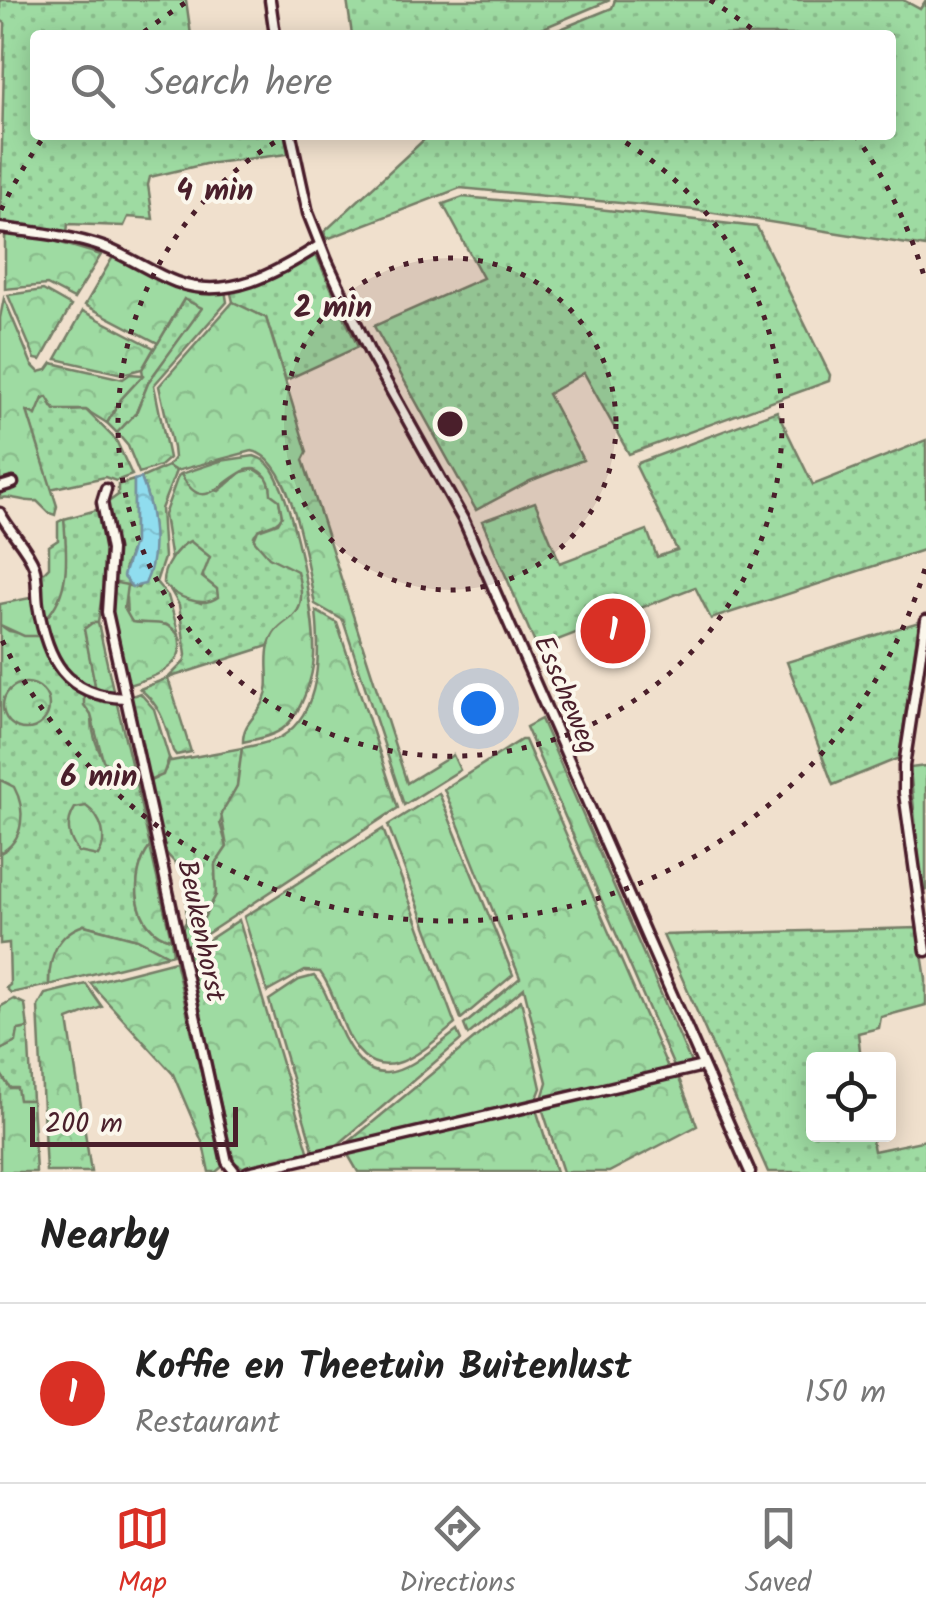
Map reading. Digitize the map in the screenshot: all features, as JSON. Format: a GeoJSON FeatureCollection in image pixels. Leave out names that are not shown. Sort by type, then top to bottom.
{"type":"FeatureCollection","features":[{"type":"Feature","properties":{"kind":"street"},"geometry":{"type":"LineString","coordinates":[[270,0],[274,30]]}},
{"type":"Feature","properties":{"kind":"street","name":"Esscheweg"},"geometry":{"type":"LineString","coordinates":[[292,140],[299,181],[320,245],[364,342],[470,533],[750,1172]]}},
{"type":"Feature","properties":{"kind":"street"},"geometry":{"type":"LineString","coordinates":[[0,228],[92,244],[172,281],[224,288],[252,282],[320,245]]}},
{"type":"Feature","properties":{"kind":"street"},"geometry":{"type":"LineString","coordinates":[[0,487],[13,484]]}},
{"type":"Feature","properties":{"kind":"street","name":"Beukenhorst"},"geometry":{"type":"LineString","coordinates":[[106,490],[102,502],[111,550],[106,601],[225,1152],[235,1172]]}},
{"type":"Feature","properties":{"kind":"street"},"geometry":{"type":"LineString","coordinates":[[0,513],[35,568],[39,611],[56,664],[78,688],[125,698]]}},
{"type":"Feature","properties":{"kind":"street"},"geometry":{"type":"LineString","coordinates":[[926,620],[904,766],[926,951]]}},
{"type":"Feature","properties":{"kind":"street"},"geometry":{"type":"LineString","coordinates":[[248,1172],[703,1066]]}},
{"type":"Feature","properties":{"kind":"green space"},"geometry":{"type":"Polygon","coordinates":[[[0,0],[186,0],[190,30],[30,30],[30,140],[286,140],[288,154],[205,164],[150,177],[153,219],[128,217],[124,226],[68,224],[67,233],[0,223],[5,23],[0,20],[0,0]]]}},
{"type":"Feature","properties":{"kind":"green space"},"geometry":{"type":"Polygon","coordinates":[[[347,0],[610,0],[539,30],[351,30],[347,0]]]}},
{"type":"Feature","properties":{"kind":"green space"},"geometry":{"type":"Polygon","coordinates":[[[615,0],[903,0],[920,9],[926,0],[926,247],[695,210],[460,188],[327,239],[324,232],[424,140],[896,140],[896,30],[558,30],[612,8],[615,0]]]}},
{"type":"Feature","properties":{"kind":"green space"},"geometry":{"type":"Polygon","coordinates":[[[463,197],[757,227],[830,375],[829,381],[629,454],[584,373],[548,394],[583,460],[530,481],[476,510],[374,326],[483,278],[443,204],[463,197]]]}},
{"type":"Feature","properties":{"kind":"green space"},"geometry":{"type":"Polygon","coordinates":[[[5,232],[48,239],[101,255],[74,299],[47,285],[5,289],[5,232]]]}},
{"type":"Feature","properties":{"kind":"green space"},"geometry":{"type":"Polygon","coordinates":[[[114,255],[175,284],[225,290],[227,302],[154,385],[169,458],[160,466],[139,473],[128,446],[117,433],[136,413],[149,381],[202,308],[184,299],[158,343],[85,305],[114,255]]]}},
{"type":"Feature","properties":{"kind":"green space"},"geometry":{"type":"Polygon","coordinates":[[[316,255],[358,347],[286,380],[266,318],[233,302],[230,289],[265,282],[316,255]]]}},
{"type":"Feature","properties":{"kind":"green space"},"geometry":{"type":"Polygon","coordinates":[[[43,290],[71,306],[41,360],[35,359],[8,295],[43,290]]]}},
{"type":"Feature","properties":{"kind":"green space"},"geometry":{"type":"Polygon","coordinates":[[[4,298],[32,365],[39,372],[52,363],[123,379],[130,374],[143,375],[121,399],[107,423],[86,410],[55,410],[47,397],[36,415],[27,411],[57,506],[55,515],[37,501],[0,498],[0,318],[4,298]]]}},
{"type":"Feature","properties":{"kind":"green space"},"geometry":{"type":"Polygon","coordinates":[[[184,299],[203,308],[149,381],[136,413],[117,433],[107,423],[121,399],[143,375],[142,369],[184,299]]]}},
{"type":"Feature","properties":{"kind":"green space"},"geometry":{"type":"Polygon","coordinates":[[[233,302],[266,318],[307,452],[303,460],[407,783],[453,755],[460,770],[404,805],[343,620],[315,604],[296,517],[278,473],[266,458],[252,451],[176,471],[168,466],[174,458],[173,448],[159,386],[233,302]]]}},
{"type":"Feature","properties":{"kind":"green space"},"geometry":{"type":"Polygon","coordinates":[[[83,311],[154,348],[142,369],[122,374],[56,359],[83,311]]]}},
{"type":"Feature","properties":{"kind":"green space"},"geometry":{"type":"Polygon","coordinates":[[[48,396],[52,407],[86,410],[116,440],[132,475],[116,481],[105,477],[50,489],[27,411],[48,396]]]}},
{"type":"Feature","properties":{"kind":"green space"},"geometry":{"type":"Polygon","coordinates":[[[777,411],[813,485],[926,440],[926,549],[711,619],[695,587],[537,648],[482,521],[535,502],[560,563],[647,530],[657,557],[677,550],[636,466],[638,463],[777,411]]]}},
{"type":"Feature","properties":{"kind":"green space"},"geometry":{"type":"Polygon","coordinates":[[[254,456],[272,469],[288,507],[307,588],[314,656],[306,693],[292,720],[266,737],[243,742],[245,729],[266,694],[273,634],[298,611],[301,602],[297,571],[269,557],[254,540],[258,530],[278,523],[282,516],[279,500],[271,494],[263,473],[247,470],[202,494],[188,486],[181,474],[220,461],[254,456]]]}},
{"type":"Feature","properties":{"kind":"green space"},"geometry":{"type":"Polygon","coordinates":[[[168,466],[176,471],[161,509],[164,558],[156,582],[168,596],[180,638],[167,625],[132,622],[127,617],[126,598],[112,582],[115,550],[107,503],[118,495],[118,485],[134,480],[134,542],[124,570],[129,586],[138,588],[150,563],[153,534],[141,478],[168,466]]]}},
{"type":"Feature","properties":{"kind":"green space"},"geometry":{"type":"Polygon","coordinates":[[[255,469],[268,478],[282,516],[254,536],[297,571],[302,588],[299,607],[268,646],[168,678],[186,655],[179,605],[171,591],[201,603],[205,583],[202,571],[206,567],[181,547],[171,561],[164,515],[178,476],[219,491],[241,472],[255,469]]]}},
{"type":"Feature","properties":{"kind":"green space"},"geometry":{"type":"Polygon","coordinates":[[[100,509],[108,547],[98,623],[85,630],[96,690],[68,671],[45,619],[65,572],[64,519],[100,509]]]}},
{"type":"Feature","properties":{"kind":"green space"},"geometry":{"type":"Polygon","coordinates":[[[64,519],[63,585],[45,619],[39,577],[49,567],[49,546],[58,540],[58,522],[64,519]]]}},
{"type":"Feature","properties":{"kind":"green space"},"geometry":{"type":"Polygon","coordinates":[[[190,541],[210,557],[202,577],[217,589],[218,597],[212,600],[189,600],[163,583],[171,559],[190,541]]]}},
{"type":"Feature","properties":{"kind":"green space"},"geometry":{"type":"Polygon","coordinates":[[[112,582],[127,585],[124,608],[132,622],[166,625],[180,640],[179,652],[169,667],[125,686],[111,620],[112,582]]]}},
{"type":"Feature","properties":{"kind":"green space"},"geometry":{"type":"Polygon","coordinates":[[[35,597],[43,636],[24,636],[0,625],[0,604],[35,597]]]}},
{"type":"Feature","properties":{"kind":"green space"},"geometry":{"type":"Polygon","coordinates":[[[316,611],[337,623],[398,808],[196,941],[195,935],[216,895],[215,865],[227,847],[221,814],[237,786],[242,748],[281,737],[294,726],[311,697],[317,662],[316,611]]]}},
{"type":"Feature","properties":{"kind":"green space"},"geometry":{"type":"Polygon","coordinates":[[[919,622],[899,758],[833,785],[787,662],[919,622]]]}},
{"type":"Feature","properties":{"kind":"green space"},"geometry":{"type":"Polygon","coordinates":[[[98,623],[114,694],[96,690],[84,629],[98,623]]]}},
{"type":"Feature","properties":{"kind":"green space"},"geometry":{"type":"Polygon","coordinates":[[[0,625],[9,631],[43,636],[63,676],[84,693],[95,739],[107,765],[120,779],[136,784],[150,847],[139,872],[138,900],[148,925],[171,939],[173,954],[137,939],[84,925],[49,973],[49,985],[11,993],[6,988],[10,985],[9,943],[0,944],[0,853],[7,849],[9,784],[0,780],[0,625]]]}},
{"type":"Feature","properties":{"kind":"green space"},"geometry":{"type":"Polygon","coordinates":[[[168,678],[191,752],[176,755],[158,710],[140,689],[168,678]]]}},
{"type":"Feature","properties":{"kind":"green space"},"geometry":{"type":"Polygon","coordinates":[[[26,683],[42,690],[49,706],[42,722],[26,729],[10,722],[3,706],[10,690],[26,683]]]}},
{"type":"Feature","properties":{"kind":"green space"},"geometry":{"type":"Polygon","coordinates":[[[84,693],[116,700],[136,784],[122,781],[103,760],[91,715],[84,705],[84,693]]]}},
{"type":"Feature","properties":{"kind":"green space"},"geometry":{"type":"Polygon","coordinates":[[[140,693],[154,709],[169,758],[163,775],[146,782],[129,697],[140,693]]]}},
{"type":"Feature","properties":{"kind":"green space"},"geometry":{"type":"Polygon","coordinates":[[[541,719],[692,1065],[675,1069],[526,727],[541,719]]]}},
{"type":"Feature","properties":{"kind":"green space"},"geometry":{"type":"Polygon","coordinates":[[[525,740],[669,1070],[542,1099],[547,1082],[524,988],[468,1035],[464,1025],[520,978],[444,789],[525,740]]]}},
{"type":"Feature","properties":{"kind":"green space"},"geometry":{"type":"Polygon","coordinates":[[[242,748],[237,786],[220,823],[227,847],[215,865],[216,895],[195,935],[196,941],[182,947],[179,934],[186,922],[187,888],[183,872],[160,846],[146,782],[162,774],[169,758],[171,761],[242,748]]]}},
{"type":"Feature","properties":{"kind":"green space"},"geometry":{"type":"Polygon","coordinates":[[[926,766],[926,890],[922,892],[910,768],[926,766]]]}},
{"type":"Feature","properties":{"kind":"green space"},"geometry":{"type":"Polygon","coordinates":[[[0,780],[14,787],[21,823],[14,840],[0,853],[0,780]]]}},
{"type":"Feature","properties":{"kind":"green space"},"geometry":{"type":"Polygon","coordinates":[[[439,793],[513,975],[461,1019],[388,825],[439,793]]]}},
{"type":"Feature","properties":{"kind":"green space"},"geometry":{"type":"Polygon","coordinates":[[[86,806],[102,829],[103,843],[98,856],[78,852],[70,836],[75,808],[86,806]]]}},
{"type":"Feature","properties":{"kind":"green space"},"geometry":{"type":"Polygon","coordinates":[[[383,829],[455,1024],[412,1057],[383,1065],[369,1060],[357,1049],[320,972],[305,971],[267,992],[244,917],[383,829]]]}},
{"type":"Feature","properties":{"kind":"green space"},"geometry":{"type":"Polygon","coordinates":[[[150,847],[171,939],[148,925],[138,900],[139,872],[150,847]]]}},
{"type":"Feature","properties":{"kind":"green space"},"geometry":{"type":"Polygon","coordinates":[[[239,920],[309,1154],[244,1168],[234,1162],[187,960],[187,954],[239,920]]]}},
{"type":"Feature","properties":{"kind":"green space"},"geometry":{"type":"Polygon","coordinates":[[[84,925],[137,939],[168,955],[49,985],[56,948],[67,934],[84,925]]]}},
{"type":"Feature","properties":{"kind":"green space"},"geometry":{"type":"Polygon","coordinates":[[[918,928],[926,1005],[881,1017],[879,1028],[858,1033],[860,1052],[806,1052],[806,1142],[872,1142],[874,1151],[926,1140],[926,1172],[768,1172],[663,935],[918,928]]]}},
{"type":"Feature","properties":{"kind":"green space"},"geometry":{"type":"Polygon","coordinates":[[[175,961],[223,1166],[216,1172],[209,1172],[203,1144],[173,1074],[90,983],[175,961]]]}},
{"type":"Feature","properties":{"kind":"green space"},"geometry":{"type":"Polygon","coordinates":[[[314,976],[351,1050],[364,1065],[378,1072],[407,1067],[457,1031],[461,1040],[334,1148],[314,1153],[269,1000],[299,980],[314,976]]]}},
{"type":"Feature","properties":{"kind":"green space"},"geometry":{"type":"Polygon","coordinates":[[[86,984],[102,1007],[68,1020],[91,1172],[46,1172],[38,1006],[45,994],[86,984]]]}},
{"type":"Feature","properties":{"kind":"green space"},"geometry":{"type":"Polygon","coordinates":[[[14,999],[25,1004],[28,1028],[18,1030],[16,1042],[0,1050],[0,1007],[14,999]]]}},
{"type":"Feature","properties":{"kind":"green space"},"geometry":{"type":"Polygon","coordinates":[[[521,1000],[541,1088],[536,1101],[344,1146],[521,1000]]]}},
{"type":"Feature","properties":{"kind":"green space"},"geometry":{"type":"Polygon","coordinates":[[[28,1028],[32,1100],[18,1100],[0,1073],[0,1050],[15,1042],[18,1030],[28,1028]]]}},
{"type":"Feature","properties":{"kind":"green space"},"geometry":{"type":"Polygon","coordinates":[[[0,1073],[10,1088],[17,1088],[19,1100],[32,1100],[36,1172],[0,1172],[0,1073]]]}},
{"type":"Feature","properties":{"kind":"green space"},"geometry":{"type":"Polygon","coordinates":[[[678,1076],[697,1126],[609,1172],[563,1172],[542,1108],[678,1076]]]}},
{"type":"Feature","properties":{"kind":"green space"},"geometry":{"type":"Polygon","coordinates":[[[536,1109],[556,1172],[358,1172],[347,1153],[536,1109]]]}},
{"type":"Feature","properties":{"kind":"water"},"geometry":{"type":"Polygon","coordinates":[[[141,478],[151,517],[152,559],[145,584],[132,587],[123,576],[134,542],[134,480],[141,478]]]}},
{"type":"Feature","properties":{"kind":"place","name":"Koffie en Theetuin Buitenlust"},"geometry":{"type":"Point","coordinates":[613,631]}}]}
